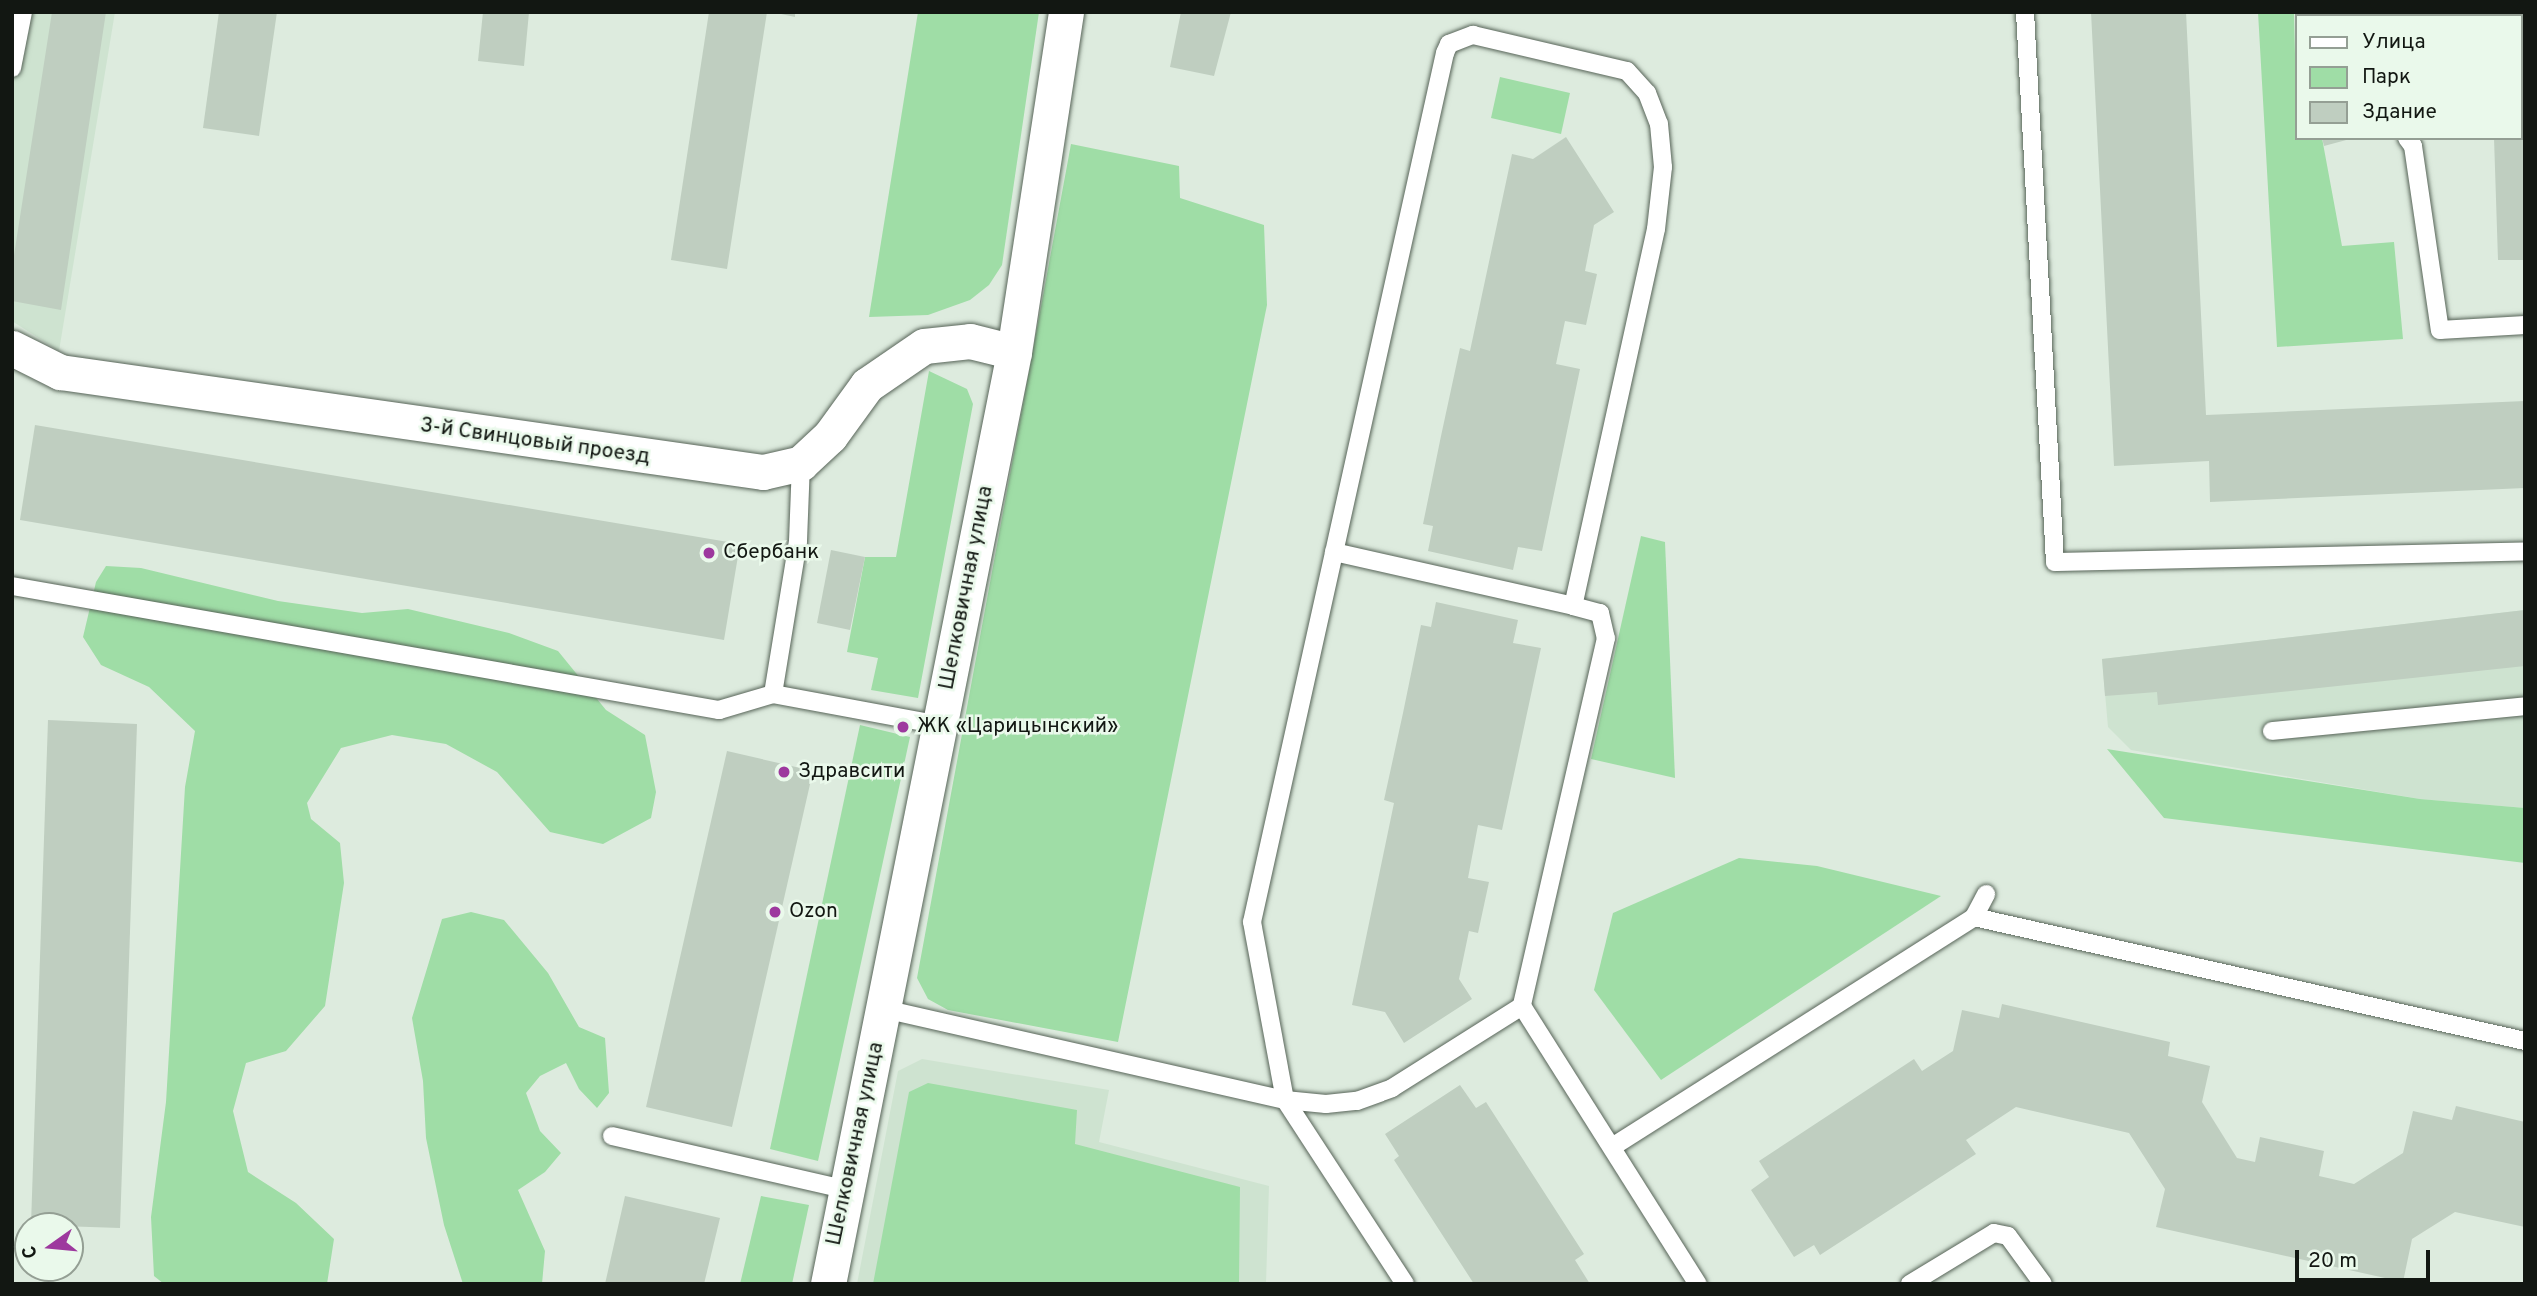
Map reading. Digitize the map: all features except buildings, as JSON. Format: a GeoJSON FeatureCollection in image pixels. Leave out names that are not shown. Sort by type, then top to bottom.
{"type":"FeatureCollection","features":[{"type":"Feature","properties":{"kind":"street","name":"Шелковичная улица"},"geometry":{"type":"LineString","coordinates":[[828,1284],[1014,352],[1066,12]]}},
{"type":"Feature","properties":{"kind":"street","name":"3-й Свинцовый проезд"},"geometry":{"type":"LineString","coordinates":[[14,357],[60,372],[708,468],[762,472],[801,463],[830,436],[867,385],[923,345],[970,341],[1014,352]]}},
{"type":"Feature","properties":{"kind":"lane"},"geometry":{"type":"LineString","coordinates":[[12,68],[23,12]]}},
{"type":"Feature","properties":{"kind":"lane"},"geometry":{"type":"LineString","coordinates":[[2025,12],[2055,562],[2525,551]]}},
{"type":"Feature","properties":{"kind":"lane"},"geometry":{"type":"LineString","coordinates":[[1405,1284],[1285,1100],[1252,922],[1446,53],[1449,44],[1473,35],[1627,71],[1647,93],[1659,124],[1662,167],[1656,229],[1573,606]]}},
{"type":"Feature","properties":{"kind":"lane"},"geometry":{"type":"LineString","coordinates":[[2408,140],[2413,146],[2440,330],[2525,325]]}},
{"type":"Feature","properties":{"kind":"lane"},"geometry":{"type":"LineString","coordinates":[[773,694],[798,541],[801,463]]}},
{"type":"Feature","properties":{"kind":"lane"},"geometry":{"type":"LineString","coordinates":[[884,1009],[1285,1100],[1357,1101],[1392,1088],[1522,1006],[1606,638],[1600,613],[1334,552]]}},
{"type":"Feature","properties":{"kind":"lane"},"geometry":{"type":"LineString","coordinates":[[12,586],[719,710],[773,694],[940,725]]}},
{"type":"Feature","properties":{"kind":"lane"},"geometry":{"type":"LineString","coordinates":[[2272,731],[2525,706]]}},
{"type":"Feature","properties":{"kind":"lane"},"geometry":{"type":"LineString","coordinates":[[1612,1147],[1974,917],[1986,894]]}},
{"type":"Feature","properties":{"kind":"lane"},"geometry":{"type":"LineString","coordinates":[[1974,917],[2525,1041]]}},
{"type":"Feature","properties":{"kind":"lane"},"geometry":{"type":"LineString","coordinates":[[1522,1006],[1698,1284]]}},
{"type":"Feature","properties":{"kind":"lane"},"geometry":{"type":"LineString","coordinates":[[612,1136],[847,1190]]}},
{"type":"Feature","properties":{"kind":"lane"},"geometry":{"type":"LineString","coordinates":[[1910,1284],[1994,1233],[2008,1236],[2043,1284]]}},
{"type":"Feature","properties":{"kind":"shaded area"},"geometry":{"type":"Polygon","coordinates":[[[12,12],[115,12],[59,351],[12,321],[12,12]]]}},
{"type":"Feature","properties":{"kind":"shaded area"},"geometry":{"type":"Polygon","coordinates":[[[2525,610],[2525,808],[2420,799],[2131,750],[2108,727],[2102,659],[2525,610]]]}},
{"type":"Feature","properties":{"kind":"shaded area"},"geometry":{"type":"Polygon","coordinates":[[[922,1059],[1109,1090],[1099,1142],[1269,1186],[1266,1284],[857,1284],[898,1071],[922,1059]]]}},
{"type":"Feature","properties":{"kind":"green space"},"geometry":{"type":"Polygon","coordinates":[[[918,12],[1039,12],[1002,265],[989,285],[970,300],[928,315],[869,317],[918,12]]]}},
{"type":"Feature","properties":{"kind":"green space"},"geometry":{"type":"Polygon","coordinates":[[[2258,12],[2294,12],[2296,140],[2322,140],[2342,246],[2394,242],[2403,339],[2277,347],[2258,12]]]}},
{"type":"Feature","properties":{"kind":"green space"},"geometry":{"type":"Polygon","coordinates":[[[1500,77],[1570,93],[1561,134],[1491,118],[1500,77]]]}},
{"type":"Feature","properties":{"kind":"green space"},"geometry":{"type":"Polygon","coordinates":[[[1071,144],[1179,166],[1180,198],[1264,225],[1267,305],[1118,1042],[948,1010],[928,999],[917,978],[1071,144]]]}},
{"type":"Feature","properties":{"kind":"green space"},"geometry":{"type":"Polygon","coordinates":[[[929,371],[967,389],[973,404],[918,698],[871,690],[878,658],[847,652],[865,557],[896,557],[929,371]]]}},
{"type":"Feature","properties":{"kind":"green space"},"geometry":{"type":"Polygon","coordinates":[[[1641,536],[1665,542],[1675,778],[1591,759],[1641,536]]]}},
{"type":"Feature","properties":{"kind":"green space"},"geometry":{"type":"Polygon","coordinates":[[[106,566],[141,568],[278,601],[362,613],[408,609],[509,633],[558,651],[606,710],[645,735],[656,792],[651,818],[603,844],[550,832],[497,772],[446,744],[392,735],[341,748],[307,803],[311,819],[340,843],[344,883],[325,1006],[286,1051],[246,1063],[233,1111],[248,1172],[296,1203],[334,1239],[327,1284],[164,1284],[154,1276],[151,1217],[166,1102],[185,787],[195,731],[149,687],[101,665],[83,637],[96,582],[106,566]]]}},
{"type":"Feature","properties":{"kind":"green space"},"geometry":{"type":"Polygon","coordinates":[[[860,725],[910,737],[818,1161],[770,1149],[860,725]]]}},
{"type":"Feature","properties":{"kind":"green space"},"geometry":{"type":"Polygon","coordinates":[[[2107,749],[2420,799],[2525,808],[2525,863],[2164,818],[2107,749]]]}},
{"type":"Feature","properties":{"kind":"green space"},"geometry":{"type":"Polygon","coordinates":[[[1739,858],[1817,866],[1941,896],[1661,1080],[1594,990],[1613,913],[1739,858]]]}},
{"type":"Feature","properties":{"kind":"green space"},"geometry":{"type":"Polygon","coordinates":[[[471,912],[504,920],[548,973],[579,1027],[605,1038],[609,1093],[597,1108],[579,1089],[566,1063],[540,1076],[526,1093],[540,1131],[561,1153],[545,1172],[518,1190],[545,1251],[542,1284],[463,1284],[444,1225],[426,1138],[423,1081],[412,1018],[442,919],[471,912]]]}},
{"type":"Feature","properties":{"kind":"green space"},"geometry":{"type":"Polygon","coordinates":[[[928,1083],[1077,1110],[1075,1144],[1240,1187],[1239,1284],[873,1284],[909,1092],[928,1083]]]}},
{"type":"Feature","properties":{"kind":"green space"},"geometry":{"type":"Polygon","coordinates":[[[761,1196],[809,1205],[792,1284],[740,1284],[761,1196]]]}},
{"type":"Feature","properties":{"kind":"place","name":"Сбербанк"},"geometry":{"type":"Point","coordinates":[709,553]}},
{"type":"Feature","properties":{"kind":"place","name":"ЖК «Царицынский»"},"geometry":{"type":"Point","coordinates":[903,727]}},
{"type":"Feature","properties":{"kind":"place","name":"Здравсити"},"geometry":{"type":"Point","coordinates":[784,772]}},
{"type":"Feature","properties":{"kind":"place","name":"Ozon"},"geometry":{"type":"Point","coordinates":[775,912]}}]}
